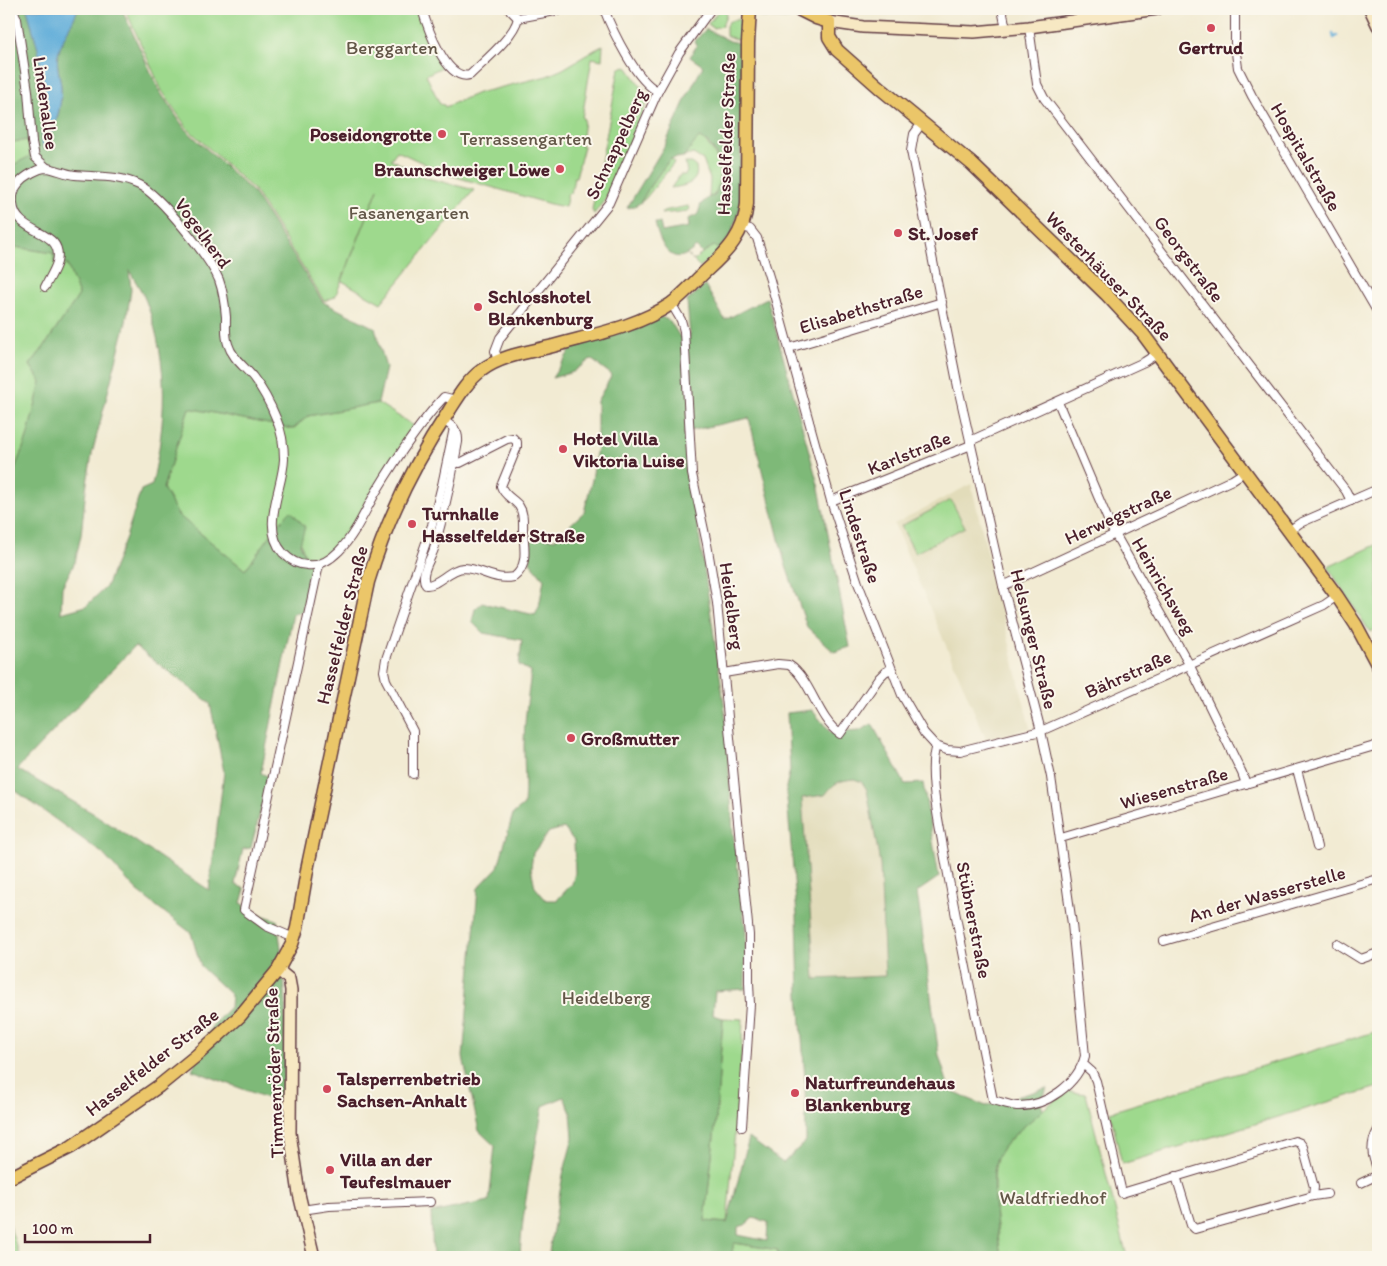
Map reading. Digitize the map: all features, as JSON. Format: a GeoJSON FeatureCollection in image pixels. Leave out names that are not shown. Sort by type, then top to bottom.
{"type":"FeatureCollection","features":[{"type":"Feature","properties":{"kind":"main road"},"geometry":{"type":"LineString","coordinates":[[750,9],[759,9]]}},
{"type":"Feature","properties":{"kind":"main road","name":"Hasselfelder Straße"},"geometry":{"type":"LineString","coordinates":[[9,1178],[71,1147],[159,1086],[240,1016],[278,970],[294,938],[368,582],[398,502],[416,466],[443,420],[476,375],[498,361],[633,323],[652,315],[671,303],[724,254],[738,237],[746,210],[747,196],[750,9]]}},
{"type":"Feature","properties":{"kind":"main road"},"geometry":{"type":"LineString","coordinates":[[798,9],[829,22]]}},
{"type":"Feature","properties":{"kind":"main road","name":"Westerhäuser Straße"},"geometry":{"type":"LineString","coordinates":[[829,22],[829,36],[837,50],[972,164],[1129,318],[1158,353],[1338,596],[1378,666]]}},
{"type":"Feature","properties":{"kind":"street","name":"Lindenallee"},"geometry":{"type":"LineString","coordinates":[[13,9],[17,19],[28,91],[35,157],[46,168]]}},
{"type":"Feature","properties":{"kind":"street"},"geometry":{"type":"LineString","coordinates":[[422,9],[433,39],[442,56],[461,75],[470,75],[485,61],[515,27],[518,18]]}},
{"type":"Feature","properties":{"kind":"street"},"geometry":{"type":"LineString","coordinates":[[509,9],[518,18]]}},
{"type":"Feature","properties":{"kind":"street"},"geometry":{"type":"LineString","coordinates":[[518,18],[566,9]]}},
{"type":"Feature","properties":{"kind":"street"},"geometry":{"type":"LineString","coordinates":[[604,9],[636,71],[651,88],[658,91]]}},
{"type":"Feature","properties":{"kind":"street","name":"Schnappelberg"},"geometry":{"type":"LineString","coordinates":[[498,361],[495,351],[500,338],[609,203],[658,91],[679,54],[711,9]]}},
{"type":"Feature","properties":{"kind":"street"},"geometry":{"type":"LineString","coordinates":[[1002,9],[1006,29]]}},
{"type":"Feature","properties":{"kind":"street"},"geometry":{"type":"LineString","coordinates":[[829,22],[863,27],[974,32],[1029,27],[1157,9]]}},
{"type":"Feature","properties":{"kind":"street","name":"Hospitalstraße"},"geometry":{"type":"LineString","coordinates":[[1235,9],[1235,46],[1238,68],[1252,96],[1378,313]]}},
{"type":"Feature","properties":{"kind":"street"},"geometry":{"type":"LineString","coordinates":[[1370,9],[1378,26]]}},
{"type":"Feature","properties":{"kind":"street","name":"Georgstraße"},"geometry":{"type":"LineString","coordinates":[[1029,27],[1037,84],[1044,98],[1340,483],[1351,500]]}},
{"type":"Feature","properties":{"kind":"street","name":"Helsunger Straße"},"geometry":{"type":"LineString","coordinates":[[922,123],[914,134],[911,151],[971,443],[1003,586],[1041,731],[1051,777],[1072,924],[1085,1056],[1083,1064]]}},
{"type":"Feature","properties":{"kind":"street"},"geometry":{"type":"LineString","coordinates":[[45,287],[57,261],[57,251],[53,242],[44,234],[34,228],[25,226],[19,220],[15,215],[12,198],[19,183],[29,175],[46,168]]}},
{"type":"Feature","properties":{"kind":"street","name":"Vogelherd"},"geometry":{"type":"LineString","coordinates":[[46,168],[74,175],[107,176],[138,185],[159,200],[210,265],[219,280],[224,300],[228,345],[234,356],[262,389],[280,430],[284,457],[275,504],[274,536],[278,548],[288,558],[305,566],[319,565]]}},
{"type":"Feature","properties":{"kind":"street","name":"Lindestraße"},"geometry":{"type":"LineString","coordinates":[[742,227],[750,229],[757,238],[830,501],[858,583],[891,669],[914,717],[924,734],[936,746]]}},
{"type":"Feature","properties":{"kind":"street","name":"Elisabethstraße"},"geometry":{"type":"LineString","coordinates":[[789,348],[942,302]]}},
{"type":"Feature","properties":{"kind":"street","name":"Heidelberg"},"geometry":{"type":"LineString","coordinates":[[671,303],[681,320],[684,331],[692,474],[707,544],[716,603],[750,935],[750,1004],[742,1127]]}},
{"type":"Feature","properties":{"kind":"street","name":"Karlstraße"},"geometry":{"type":"LineString","coordinates":[[830,501],[971,443],[1144,362],[1158,353]]}},
{"type":"Feature","properties":{"kind":"street"},"geometry":{"type":"LineString","coordinates":[[319,565],[330,560],[341,549],[384,479],[431,411],[444,397],[456,400]]}},
{"type":"Feature","properties":{"kind":"street","name":"Heinrichsweg"},"geometry":{"type":"LineString","coordinates":[[1058,402],[1115,534],[1189,664],[1246,784]]}},
{"type":"Feature","properties":{"kind":"street"},"geometry":{"type":"LineString","coordinates":[[443,420],[454,428],[458,436],[455,462],[434,550],[425,572],[424,582],[426,585],[431,585],[442,577],[464,568],[503,579],[514,578],[521,569],[525,555],[522,513],[518,504],[502,490],[501,486],[517,447],[517,442],[512,438],[507,439],[460,463],[455,462]]}},
{"type":"Feature","properties":{"kind":"street"},"geometry":{"type":"LineString","coordinates":[[413,774],[413,731],[386,680],[384,671],[386,659],[432,525],[454,428]]}},
{"type":"Feature","properties":{"kind":"street","name":"Herwegstraße"},"geometry":{"type":"LineString","coordinates":[[1003,586],[1232,480],[1246,471]]}},
{"type":"Feature","properties":{"kind":"street"},"geometry":{"type":"LineString","coordinates":[[1289,531],[1300,523],[1378,489]]}},
{"type":"Feature","properties":{"kind":"street","name":"Hasselfelder Straße"},"geometry":{"type":"LineString","coordinates":[[294,938],[266,926],[244,910],[319,565]]}},
{"type":"Feature","properties":{"kind":"street","name":"Bährstraße"},"geometry":{"type":"LineString","coordinates":[[1041,731],[1324,605],[1338,596]]}},
{"type":"Feature","properties":{"kind":"street"},"geometry":{"type":"LineString","coordinates":[[724,673],[778,664],[789,665],[799,674],[830,725],[840,734],[879,678],[891,669]]}},
{"type":"Feature","properties":{"kind":"street"},"geometry":{"type":"LineString","coordinates":[[936,746],[947,750],[960,750],[1041,731]]}},
{"type":"Feature","properties":{"kind":"street","name":"Wiesenstraße"},"geometry":{"type":"LineString","coordinates":[[1061,838],[1378,745]]}},
{"type":"Feature","properties":{"kind":"street","name":"Stübnerstraße"},"geometry":{"type":"LineString","coordinates":[[936,746],[932,761],[936,810],[993,1100],[1016,1106],[1038,1103],[1057,1094],[1083,1064]]}},
{"type":"Feature","properties":{"kind":"street"},"geometry":{"type":"LineString","coordinates":[[1297,769],[1316,847]]}},
{"type":"Feature","properties":{"kind":"street","name":"An der Wasserstelle"},"geometry":{"type":"LineString","coordinates":[[1164,941],[1378,879]]}},
{"type":"Feature","properties":{"kind":"street"},"geometry":{"type":"LineString","coordinates":[[1337,944],[1361,959],[1378,953]]}},
{"type":"Feature","properties":{"kind":"street","name":"Timmenröder Straße"},"geometry":{"type":"LineString","coordinates":[[278,970],[289,979],[291,990],[290,1126],[295,1177],[314,1257]]}},
{"type":"Feature","properties":{"kind":"street"},"geometry":{"type":"LineString","coordinates":[[1083,1064],[1092,1072],[1096,1080],[1122,1193],[1295,1141],[1303,1147],[1314,1187],[1313,1196]]}},
{"type":"Feature","properties":{"kind":"street"},"geometry":{"type":"LineString","coordinates":[[1378,1130],[1373,1139],[1372,1157],[1378,1170]]}},
{"type":"Feature","properties":{"kind":"street"},"geometry":{"type":"LineString","coordinates":[[1361,1184],[1378,1175]]}},
{"type":"Feature","properties":{"kind":"street"},"geometry":{"type":"LineString","coordinates":[[1176,1176],[1191,1225],[1195,1230],[1313,1196],[1327,1194]]}},
{"type":"Feature","properties":{"kind":"street"},"geometry":{"type":"LineString","coordinates":[[302,1210],[329,1206],[430,1202]]}},
{"type":"Feature","properties":{"kind":"shaded area"},"geometry":{"type":"Polygon","coordinates":[[[971,484],[1030,728],[986,739],[894,524],[971,484]]]}},
{"type":"Feature","properties":{"kind":"shaded area"},"geometry":{"type":"Polygon","coordinates":[[[854,779],[862,782],[867,790],[880,864],[885,976],[815,979],[802,797],[825,795],[833,784],[841,780],[854,779]]]}},
{"type":"Feature","properties":{"kind":"green space"},"geometry":{"type":"Polygon","coordinates":[[[9,9],[27,9],[38,49],[44,86],[44,116],[41,141],[44,149],[54,127],[61,102],[58,55],[78,9],[123,9],[160,92],[185,129],[253,192],[323,302],[375,328],[386,368],[378,403],[308,416],[293,429],[189,408],[163,488],[178,515],[245,570],[282,520],[291,511],[305,527],[300,544],[305,555],[318,558],[312,570],[302,612],[293,614],[261,773],[269,777],[251,848],[243,849],[235,884],[245,889],[241,903],[250,911],[277,920],[286,1003],[283,1104],[192,1070],[212,1026],[230,1007],[231,995],[201,967],[191,933],[137,891],[102,853],[9,786],[9,476],[12,476],[27,438],[41,382],[30,365],[79,295],[67,264],[54,262],[53,253],[9,246],[9,167],[30,156],[28,140],[13,142],[9,139],[9,9]],[[129,270],[131,290],[126,322],[92,454],[81,535],[75,562],[62,587],[61,613],[86,606],[106,587],[126,537],[141,490],[152,485],[157,461],[163,416],[162,372],[159,349],[145,300],[129,270]],[[135,646],[17,769],[96,815],[209,890],[224,772],[210,703],[135,646]]]}},
{"type":"Feature","properties":{"kind":"green space"},"geometry":{"type":"Polygon","coordinates":[[[125,9],[420,9],[434,48],[444,66],[426,75],[440,104],[445,107],[478,93],[547,76],[563,69],[603,45],[602,60],[592,58],[582,118],[584,119],[581,146],[584,146],[576,177],[574,177],[571,194],[568,193],[565,207],[550,204],[449,175],[397,151],[391,159],[427,178],[474,190],[381,303],[342,281],[378,189],[335,297],[324,301],[254,190],[187,128],[162,91],[125,9]]]}},
{"type":"Feature","properties":{"kind":"green space"},"geometry":{"type":"Polygon","coordinates":[[[720,9],[726,9],[726,16],[722,26],[713,28],[708,24],[720,9]]]}},
{"type":"Feature","properties":{"kind":"green space"},"geometry":{"type":"Polygon","coordinates":[[[769,9],[784,9],[791,14],[789,19],[759,17],[769,9]]]}},
{"type":"Feature","properties":{"kind":"green space"},"geometry":{"type":"Polygon","coordinates":[[[736,19],[742,21],[742,41],[726,36],[728,22],[736,19]]]}},
{"type":"Feature","properties":{"kind":"green space"},"geometry":{"type":"Polygon","coordinates":[[[706,29],[730,41],[742,44],[740,207],[732,233],[720,251],[714,246],[702,253],[696,247],[688,254],[674,256],[664,247],[655,223],[660,223],[662,232],[689,227],[688,219],[698,213],[701,204],[709,197],[714,196],[719,180],[719,171],[716,155],[712,148],[699,138],[683,157],[670,159],[640,203],[627,208],[665,145],[703,66],[690,57],[697,45],[695,41],[706,29]]]}},
{"type":"Feature","properties":{"kind":"green space"},"geometry":{"type":"Polygon","coordinates":[[[624,66],[628,68],[649,98],[606,198],[594,214],[592,210],[619,69],[624,66]]]}},
{"type":"Feature","properties":{"kind":"green space"},"geometry":{"type":"Polygon","coordinates":[[[698,137],[705,141],[716,156],[721,175],[717,191],[711,197],[709,197],[710,179],[703,160],[693,154],[683,157],[698,137]]]}},
{"type":"Feature","properties":{"kind":"green space"},"geometry":{"type":"Polygon","coordinates":[[[9,139],[13,142],[28,140],[31,157],[9,167],[9,139]]]}},
{"type":"Feature","properties":{"kind":"green space"},"geometry":{"type":"Polygon","coordinates":[[[670,159],[674,163],[640,203],[650,186],[670,159]]]}},
{"type":"Feature","properties":{"kind":"green space"},"geometry":{"type":"Polygon","coordinates":[[[685,163],[691,163],[696,167],[696,177],[690,183],[671,188],[680,175],[685,175],[687,172],[685,163]]]}},
{"type":"Feature","properties":{"kind":"green space"},"geometry":{"type":"Polygon","coordinates":[[[688,206],[690,209],[688,211],[661,214],[663,211],[688,206]]]}},
{"type":"Feature","properties":{"kind":"green space"},"geometry":{"type":"Polygon","coordinates":[[[9,246],[53,253],[67,264],[79,295],[30,365],[41,382],[27,438],[12,476],[9,476],[9,246]]]}},
{"type":"Feature","properties":{"kind":"green space"},"geometry":{"type":"Polygon","coordinates":[[[714,246],[720,251],[700,267],[694,261],[702,253],[714,246]]]}},
{"type":"Feature","properties":{"kind":"green space","name":"Heidelberg"},"geometry":{"type":"Polygon","coordinates":[[[705,285],[725,320],[767,298],[819,488],[850,647],[834,652],[807,627],[785,563],[749,418],[684,432],[725,710],[733,832],[746,933],[745,989],[715,991],[713,1015],[723,1018],[716,1118],[705,1221],[727,1223],[749,1138],[783,1163],[806,1141],[797,915],[786,787],[790,770],[787,713],[812,710],[831,733],[859,731],[872,724],[905,784],[923,783],[939,877],[917,892],[939,1056],[950,1091],[986,1106],[1047,1088],[1041,1104],[1043,1110],[1008,1142],[999,1154],[996,1163],[994,1204],[1001,1257],[777,1257],[778,1250],[734,1243],[731,1257],[548,1257],[563,1175],[573,1138],[571,1113],[564,1097],[543,1106],[526,1200],[520,1257],[433,1257],[431,1213],[489,1201],[495,1146],[479,1131],[463,1057],[478,888],[498,867],[513,814],[524,805],[525,798],[524,738],[531,672],[519,665],[522,640],[483,633],[472,622],[475,609],[482,603],[535,615],[539,607],[544,579],[530,562],[532,533],[554,540],[584,512],[592,480],[597,447],[597,401],[612,375],[591,359],[573,372],[552,378],[573,346],[661,317],[670,321],[680,337],[690,336],[687,301],[705,285]],[[854,779],[840,782],[831,787],[825,795],[802,798],[815,979],[885,976],[880,864],[867,790],[862,782],[854,779]],[[564,828],[549,832],[533,853],[531,868],[535,887],[546,900],[557,900],[572,884],[575,873],[574,841],[564,828]],[[753,1218],[745,1225],[738,1227],[738,1235],[767,1241],[768,1222],[753,1218]]]}},
{"type":"Feature","properties":{"kind":"green space"},"geometry":{"type":"Polygon","coordinates":[[[378,403],[414,426],[343,540],[318,558],[305,556],[291,511],[282,520],[245,570],[178,515],[163,488],[189,408],[293,429],[308,416],[378,403]]]}},
{"type":"Feature","properties":{"kind":"green space"},"geometry":{"type":"Polygon","coordinates":[[[951,500],[965,527],[915,553],[901,526],[951,500]]]}},
{"type":"Feature","properties":{"kind":"green space"},"geometry":{"type":"Polygon","coordinates":[[[1378,544],[1378,628],[1370,632],[1328,567],[1378,544]]]}},
{"type":"Feature","properties":{"kind":"green space"},"geometry":{"type":"Polygon","coordinates":[[[723,1018],[743,1019],[739,1108],[737,1108],[727,1223],[705,1221],[716,1118],[723,1018]]]}},
{"type":"Feature","properties":{"kind":"green space"},"geometry":{"type":"Polygon","coordinates":[[[1378,1031],[1378,1087],[1122,1164],[1110,1112],[1378,1031]]]}},
{"type":"Feature","properties":{"kind":"green space","name":"Waldfriedhof"},"geometry":{"type":"Polygon","coordinates":[[[1066,1091],[1086,1094],[1127,1257],[1001,1257],[994,1189],[994,1175],[999,1154],[1011,1138],[1066,1091]]]}},
{"type":"Feature","properties":{"kind":"green space"},"geometry":{"type":"Polygon","coordinates":[[[9,1224],[20,1257],[9,1257],[9,1224]]]}},
{"type":"Feature","properties":{"kind":"green space"},"geometry":{"type":"Polygon","coordinates":[[[733,1243],[779,1250],[777,1257],[731,1257],[733,1243]]]}},
{"type":"Feature","properties":{"kind":"water"},"geometry":{"type":"Polygon","coordinates":[[[27,9],[78,9],[58,55],[61,86],[60,103],[57,119],[44,150],[41,141],[44,116],[44,86],[38,49],[27,9]]]}},
{"type":"Feature","properties":{"kind":"waterway"},"geometry":{"type":"LineString","coordinates":[[1333,34],[1334,38],[1337,36]]}},
{"type":"Feature","properties":{"kind":"place","name":"Gertrud"},"geometry":{"type":"Point","coordinates":[1211,28]}},
{"type":"Feature","properties":{"kind":"place","name":"Poseidongrotte"},"geometry":{"type":"Point","coordinates":[442,134]}},
{"type":"Feature","properties":{"kind":"place","name":"Braunschweiger Löwe"},"geometry":{"type":"Point","coordinates":[560,169]}},
{"type":"Feature","properties":{"kind":"place","name":"St. Josef"},"geometry":{"type":"Point","coordinates":[898,233]}},
{"type":"Feature","properties":{"kind":"place","name":"Schlosshotel Blankenburg"},"geometry":{"type":"Point","coordinates":[478,307]}},
{"type":"Feature","properties":{"kind":"place","name":"Hotel Villa Viktoria Luise"},"geometry":{"type":"Point","coordinates":[563,449]}},
{"type":"Feature","properties":{"kind":"place","name":"Turnhalle Hasselfelder Straße"},"geometry":{"type":"Point","coordinates":[412,524]}},
{"type":"Feature","properties":{"kind":"place","name":"Großmutter"},"geometry":{"type":"Point","coordinates":[571,738]}},
{"type":"Feature","properties":{"kind":"place","name":"Talsperrenbetrieb Sachsen-Anhalt"},"geometry":{"type":"Point","coordinates":[327,1089]}},
{"type":"Feature","properties":{"kind":"place","name":"Naturfreundehaus Blankenburg"},"geometry":{"type":"Point","coordinates":[795,1093]}},
{"type":"Feature","properties":{"kind":"place","name":"Villa an der Teufeslmauer"},"geometry":{"type":"Point","coordinates":[330,1170]}},
{"type":"Feature","properties":{"kind":"park label","name":"Berggarten"},"geometry":{"type":"Point","coordinates":[392,47]}},
{"type":"Feature","properties":{"kind":"park label","name":"Terrassengarten"},"geometry":{"type":"Point","coordinates":[526,138]}},
{"type":"Feature","properties":{"kind":"park label","name":"Fasanengarten"},"geometry":{"type":"Point","coordinates":[409,212]}}]}
